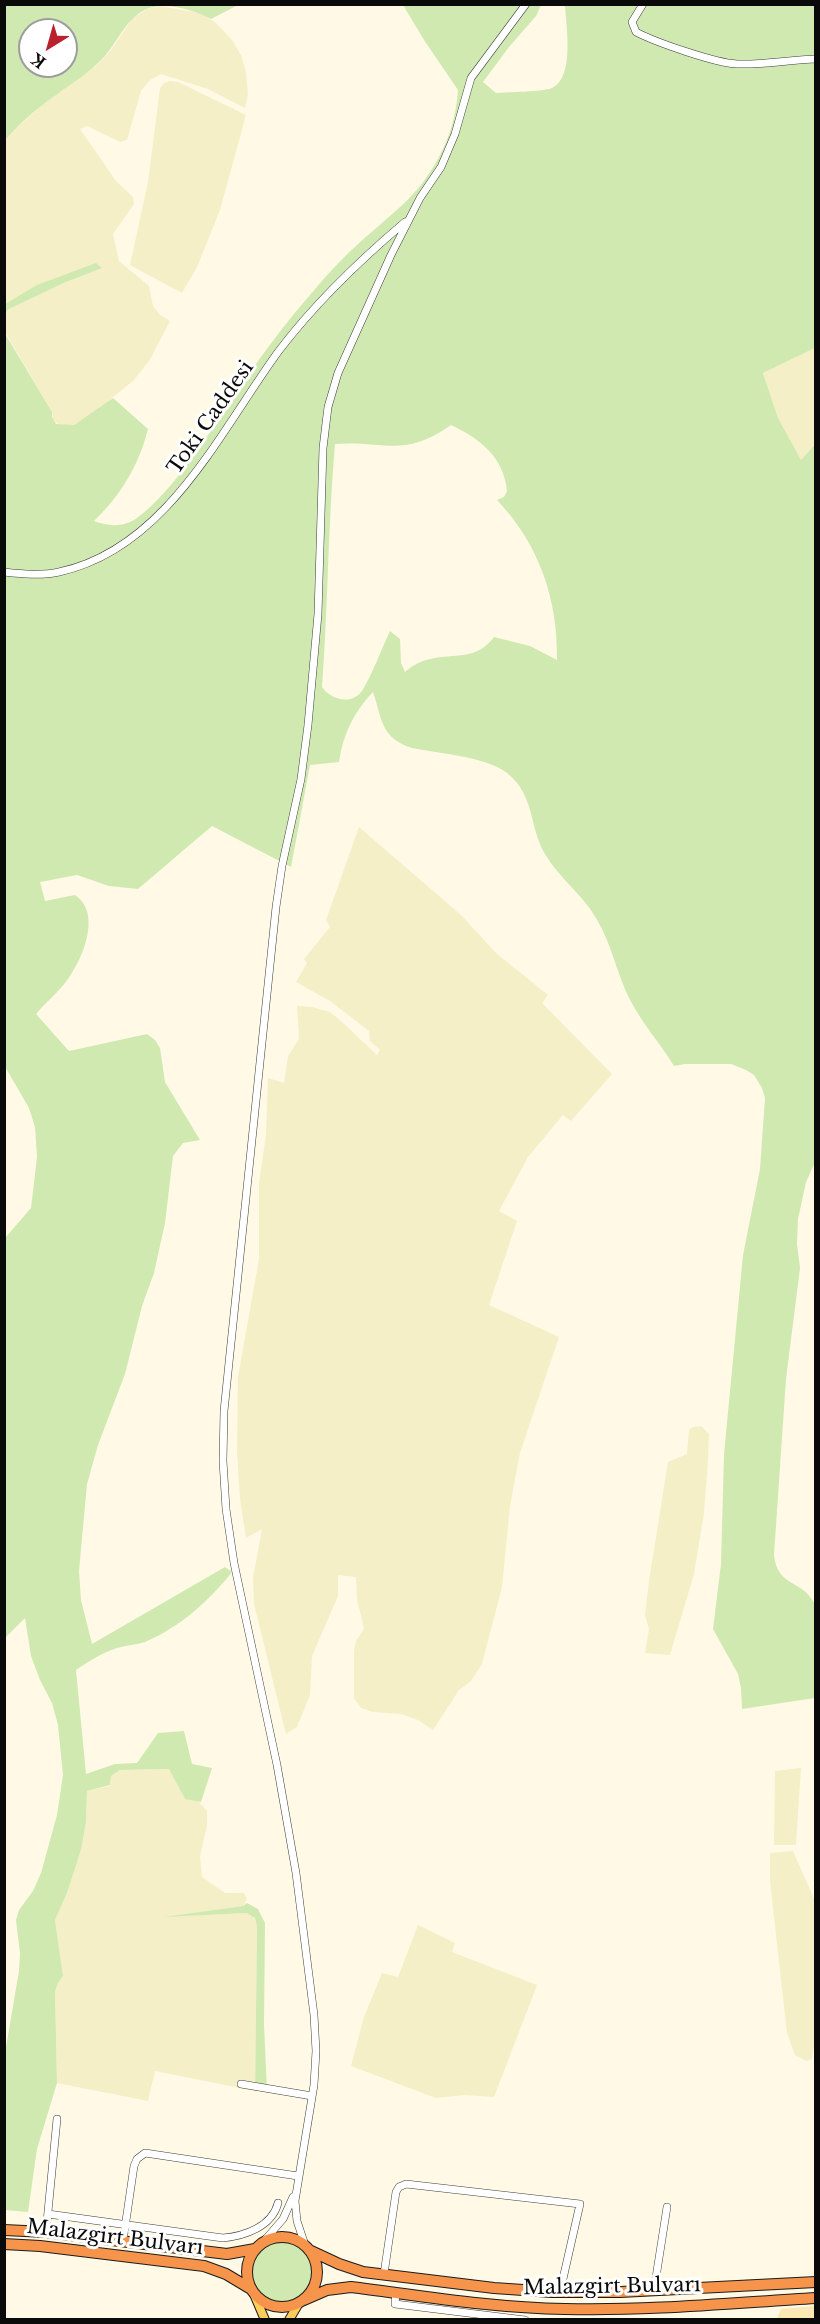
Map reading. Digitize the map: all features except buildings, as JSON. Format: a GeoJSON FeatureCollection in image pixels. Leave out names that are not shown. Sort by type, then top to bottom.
{"type":"FeatureCollection","features":[{"type":"Feature","properties":{"kind":"highway","name":"Malazgirt Bulvarı"},"geometry":{"type":"LineString","coordinates":[[4,2230],[46,2232],[227,2253],[255,2249]]}},
{"type":"Feature","properties":{"kind":"highway"},"geometry":{"type":"LineString","coordinates":[[276,2237],[288,2237],[307,2247],[315,2260],[317,2279],[312,2290],[302,2301],[288,2307],[275,2307],[264,2302],[253,2292],[246,2271],[255,2249],[264,2241],[276,2237]]}},
{"type":"Feature","properties":{"kind":"highway","name":"Malazgirt Bulvarı"},"geometry":{"type":"LineString","coordinates":[[4,2244],[40,2246],[204,2266],[226,2274],[253,2292]]}},
{"type":"Feature","properties":{"kind":"highway","name":"Malazgirt Bulvarı"},"geometry":{"type":"LineString","coordinates":[[307,2247],[351,2268],[494,2288],[560,2292],[816,2282]]}},
{"type":"Feature","properties":{"kind":"highway","name":"Malazgirt Bulvarı"},"geometry":{"type":"LineString","coordinates":[[302,2301],[319,2293],[343,2288],[457,2300],[547,2314],[585,2309],[816,2298]]}},
{"type":"Feature","properties":{"kind":"main road"},"geometry":{"type":"LineString","coordinates":[[253,2292],[265,2319]]}},
{"type":"Feature","properties":{"kind":"main road"},"geometry":{"type":"LineString","coordinates":[[289,2319],[302,2301]]}},
{"type":"Feature","properties":{"kind":"street"},"geometry":{"type":"LineString","coordinates":[[264,2241],[283,2219],[295,2191],[312,2096],[316,2051],[311,1976],[296,1873],[277,1765],[234,1563],[222,1461],[224,1411],[276,907],[282,866],[301,779],[308,725],[318,614],[323,448],[328,407],[338,373],[410,218],[446,156],[455,134],[471,78],[526,4]]}},
{"type":"Feature","properties":{"kind":"street"},"geometry":{"type":"LineString","coordinates":[[643,4],[632,22],[636,32],[686,51],[734,64],[816,59]]}},
{"type":"Feature","properties":{"kind":"street","name":"Toki Caddesi"},"geometry":{"type":"LineString","coordinates":[[4,572],[57,573],[90,563],[126,543],[158,516],[184,486],[279,351],[318,304],[360,261],[410,218]]}},
{"type":"Feature","properties":{"kind":"street"},"geometry":{"type":"LineString","coordinates":[[241,2084],[312,2096]]}},
{"type":"Feature","properties":{"kind":"street"},"geometry":{"type":"LineString","coordinates":[[46,2232],[57,2119]]}},
{"type":"Feature","properties":{"kind":"street"},"geometry":{"type":"LineString","coordinates":[[123,2241],[134,2166],[145,2153],[298,2176]]}},
{"type":"Feature","properties":{"kind":"street"},"geometry":{"type":"LineString","coordinates":[[384,2274],[396,2192],[401,2185],[406,2184],[580,2204],[560,2292]]}},
{"type":"Feature","properties":{"kind":"street"},"geometry":{"type":"LineString","coordinates":[[295,2191],[297,2221],[307,2247]]}},
{"type":"Feature","properties":{"kind":"street"},"geometry":{"type":"LineString","coordinates":[[48,2214],[215,2238],[231,2237],[249,2232],[262,2225],[276,2210],[278,2203]]}},
{"type":"Feature","properties":{"kind":"street"},"geometry":{"type":"LineString","coordinates":[[654,2290],[667,2207]]}},
{"type":"Feature","properties":{"kind":"street"},"geometry":{"type":"LineString","coordinates":[[396,2293],[395,2304],[455,2316],[525,2319]]}},
{"type":"Feature","properties":{"kind":"street"},"geometry":{"type":"LineString","coordinates":[[455,2316],[457,2300]]}},
{"type":"Feature","properties":{"kind":"shaded area"},"geometry":{"type":"Polygon","coordinates":[[[160,6],[205,16],[216,23],[232,40],[241,55],[246,72],[248,94],[245,108],[208,89],[161,74],[150,80],[141,91],[127,140],[120,142],[87,126],[80,129],[116,181],[133,197],[134,204],[113,234],[119,261],[149,286],[153,306],[160,315],[170,321],[149,361],[134,380],[101,407],[74,425],[59,425],[53,420],[52,412],[5,332],[5,313],[66,282],[101,268],[38,285],[5,304],[4,140],[45,102],[96,66],[111,50],[132,19],[147,9],[160,6]]]}},
{"type":"Feature","properties":{"kind":"shaded area"},"geometry":{"type":"Polygon","coordinates":[[[178,82],[246,115],[220,210],[197,267],[182,293],[130,265],[148,182],[160,88],[164,83],[178,82]]]}},
{"type":"Feature","properties":{"kind":"shaded area"},"geometry":{"type":"Polygon","coordinates":[[[815,348],[815,443],[801,461],[778,418],[763,373],[815,348]]]}},
{"type":"Feature","properties":{"kind":"shaded area"},"geometry":{"type":"Polygon","coordinates":[[[359,827],[461,915],[497,954],[548,995],[542,1003],[612,1074],[571,1121],[563,1115],[528,1157],[499,1211],[517,1221],[489,1305],[559,1337],[520,1453],[510,1506],[502,1587],[482,1664],[471,1681],[459,1690],[433,1730],[418,1720],[401,1714],[373,1712],[361,1708],[354,1698],[354,1651],[356,1641],[364,1629],[357,1599],[356,1577],[338,1575],[338,1596],[312,1656],[310,1695],[297,1727],[286,1734],[254,1604],[253,1578],[262,1529],[246,1538],[240,1499],[237,1452],[238,1377],[259,1259],[259,1183],[266,1135],[268,1078],[284,1083],[288,1056],[299,1039],[297,1006],[330,1012],[377,1055],[380,1050],[370,1041],[369,1031],[330,1001],[296,982],[307,963],[304,959],[330,927],[326,920],[359,827]]]}},
{"type":"Feature","properties":{"kind":"shaded area"},"geometry":{"type":"Polygon","coordinates":[[[701,1426],[709,1434],[708,1460],[704,1513],[694,1574],[670,1655],[645,1653],[649,1629],[645,1615],[649,1581],[668,1462],[687,1454],[689,1430],[701,1426]]]}},
{"type":"Feature","properties":{"kind":"shaded area"},"geometry":{"type":"Polygon","coordinates":[[[801,1768],[796,1845],[774,1845],[775,1771],[801,1768]]]}},
{"type":"Feature","properties":{"kind":"shaded area"},"geometry":{"type":"Polygon","coordinates":[[[170,1769],[185,1799],[197,1800],[207,1811],[207,1825],[200,1856],[202,1877],[225,1893],[244,1893],[247,1899],[243,1906],[176,1916],[247,1913],[253,1916],[257,1923],[255,2091],[155,2071],[148,2101],[57,2083],[55,1992],[63,1976],[55,1920],[67,1893],[81,1850],[86,1822],[87,1791],[110,1786],[111,1776],[120,1770],[170,1769]]]}},
{"type":"Feature","properties":{"kind":"shaded area"},"geometry":{"type":"Polygon","coordinates":[[[793,1851],[815,1901],[815,2038],[812,2059],[806,2061],[795,2055],[787,2033],[770,1881],[770,1853],[793,1851]]]}},
{"type":"Feature","properties":{"kind":"shaded area"},"geometry":{"type":"Polygon","coordinates":[[[418,1925],[455,1943],[452,1952],[537,1985],[494,2097],[465,2095],[436,2098],[351,2066],[364,2017],[382,1973],[398,1977],[418,1925]]]}},
{"type":"Feature","properties":{"kind":"green space"},"geometry":{"type":"Polygon","coordinates":[[[5,4],[238,4],[211,19],[172,6],[156,6],[141,12],[129,23],[98,63],[86,73],[35,110],[5,140],[5,4]]]}},
{"type":"Feature","properties":{"kind":"green space"},"geometry":{"type":"Polygon","coordinates":[[[403,5],[541,5],[536,16],[483,82],[496,93],[533,91],[552,88],[564,73],[568,50],[565,5],[815,5],[815,348],[763,373],[778,418],[801,460],[816,443],[816,1160],[806,1182],[798,1219],[797,1244],[800,1268],[786,1379],[774,1555],[780,1573],[804,1590],[814,1603],[817,1633],[815,1698],[742,1709],[738,1674],[713,1629],[721,1564],[724,1454],[743,1255],[760,1169],[765,1098],[762,1088],[754,1075],[731,1064],[674,1066],[629,998],[596,918],[545,854],[527,801],[516,782],[498,767],[487,763],[462,756],[412,748],[394,739],[384,726],[373,692],[360,707],[350,724],[339,762],[310,765],[291,867],[212,826],[138,889],[109,886],[77,875],[40,882],[45,901],[75,895],[83,903],[89,924],[84,948],[74,970],[61,988],[36,1014],[69,1051],[147,1034],[155,1040],[160,1048],[165,1082],[200,1140],[183,1143],[173,1156],[165,1223],[154,1273],[142,1306],[125,1374],[98,1445],[87,1484],[79,1571],[81,1600],[92,1644],[225,1567],[232,1572],[204,1603],[170,1629],[145,1642],[106,1652],[76,1670],[86,1774],[115,1764],[137,1763],[158,1733],[184,1731],[192,1764],[212,1768],[201,1802],[185,1799],[169,1769],[120,1770],[111,1776],[110,1785],[87,1791],[86,1822],[81,1850],[67,1893],[55,1920],[63,1976],[55,1992],[57,2083],[37,2149],[28,2212],[5,2210],[5,2053],[19,1971],[20,1953],[16,1920],[19,1910],[33,1891],[41,1873],[57,1815],[63,1775],[58,1725],[52,1703],[31,1656],[25,1618],[4,1639],[5,1238],[31,1208],[37,1157],[35,1127],[29,1108],[4,1065],[4,332],[52,412],[56,424],[74,425],[113,398],[148,429],[140,455],[128,479],[113,501],[94,521],[116,525],[137,518],[165,492],[178,476],[255,365],[300,306],[365,237],[410,198],[434,165],[445,145],[452,124],[458,90],[403,5]],[[451,425],[420,442],[406,445],[335,444],[322,687],[330,695],[347,699],[357,696],[362,691],[390,631],[400,639],[401,663],[405,672],[426,660],[465,655],[480,650],[494,637],[530,646],[557,660],[554,615],[543,574],[524,535],[497,500],[504,497],[507,491],[501,468],[480,443],[451,425]]]}},
{"type":"Feature","properties":{"kind":"green space"},"geometry":{"type":"Polygon","coordinates":[[[96,263],[102,268],[66,282],[5,313],[5,304],[37,285],[96,263]]]}},
{"type":"Feature","properties":{"kind":"green space"},"geometry":{"type":"Polygon","coordinates":[[[247,1903],[258,1909],[265,1923],[264,2024],[267,2091],[255,2091],[257,1926],[255,1918],[247,1913],[164,1917],[243,1906],[247,1903]]]}},
{"type":"Feature","properties":{"kind":"green space"},"geometry":{"type":"Polygon","coordinates":[[[282,2242],[303,2251],[312,2272],[303,2293],[282,2302],[261,2293],[252,2272],[261,2251],[282,2242]]]}},
{"type":"Feature","properties":{"kind":"sand"},"geometry":{"type":"Polygon","coordinates":[[[815,2306],[815,2319],[777,2319],[781,2309],[815,2306]]]}}]}
